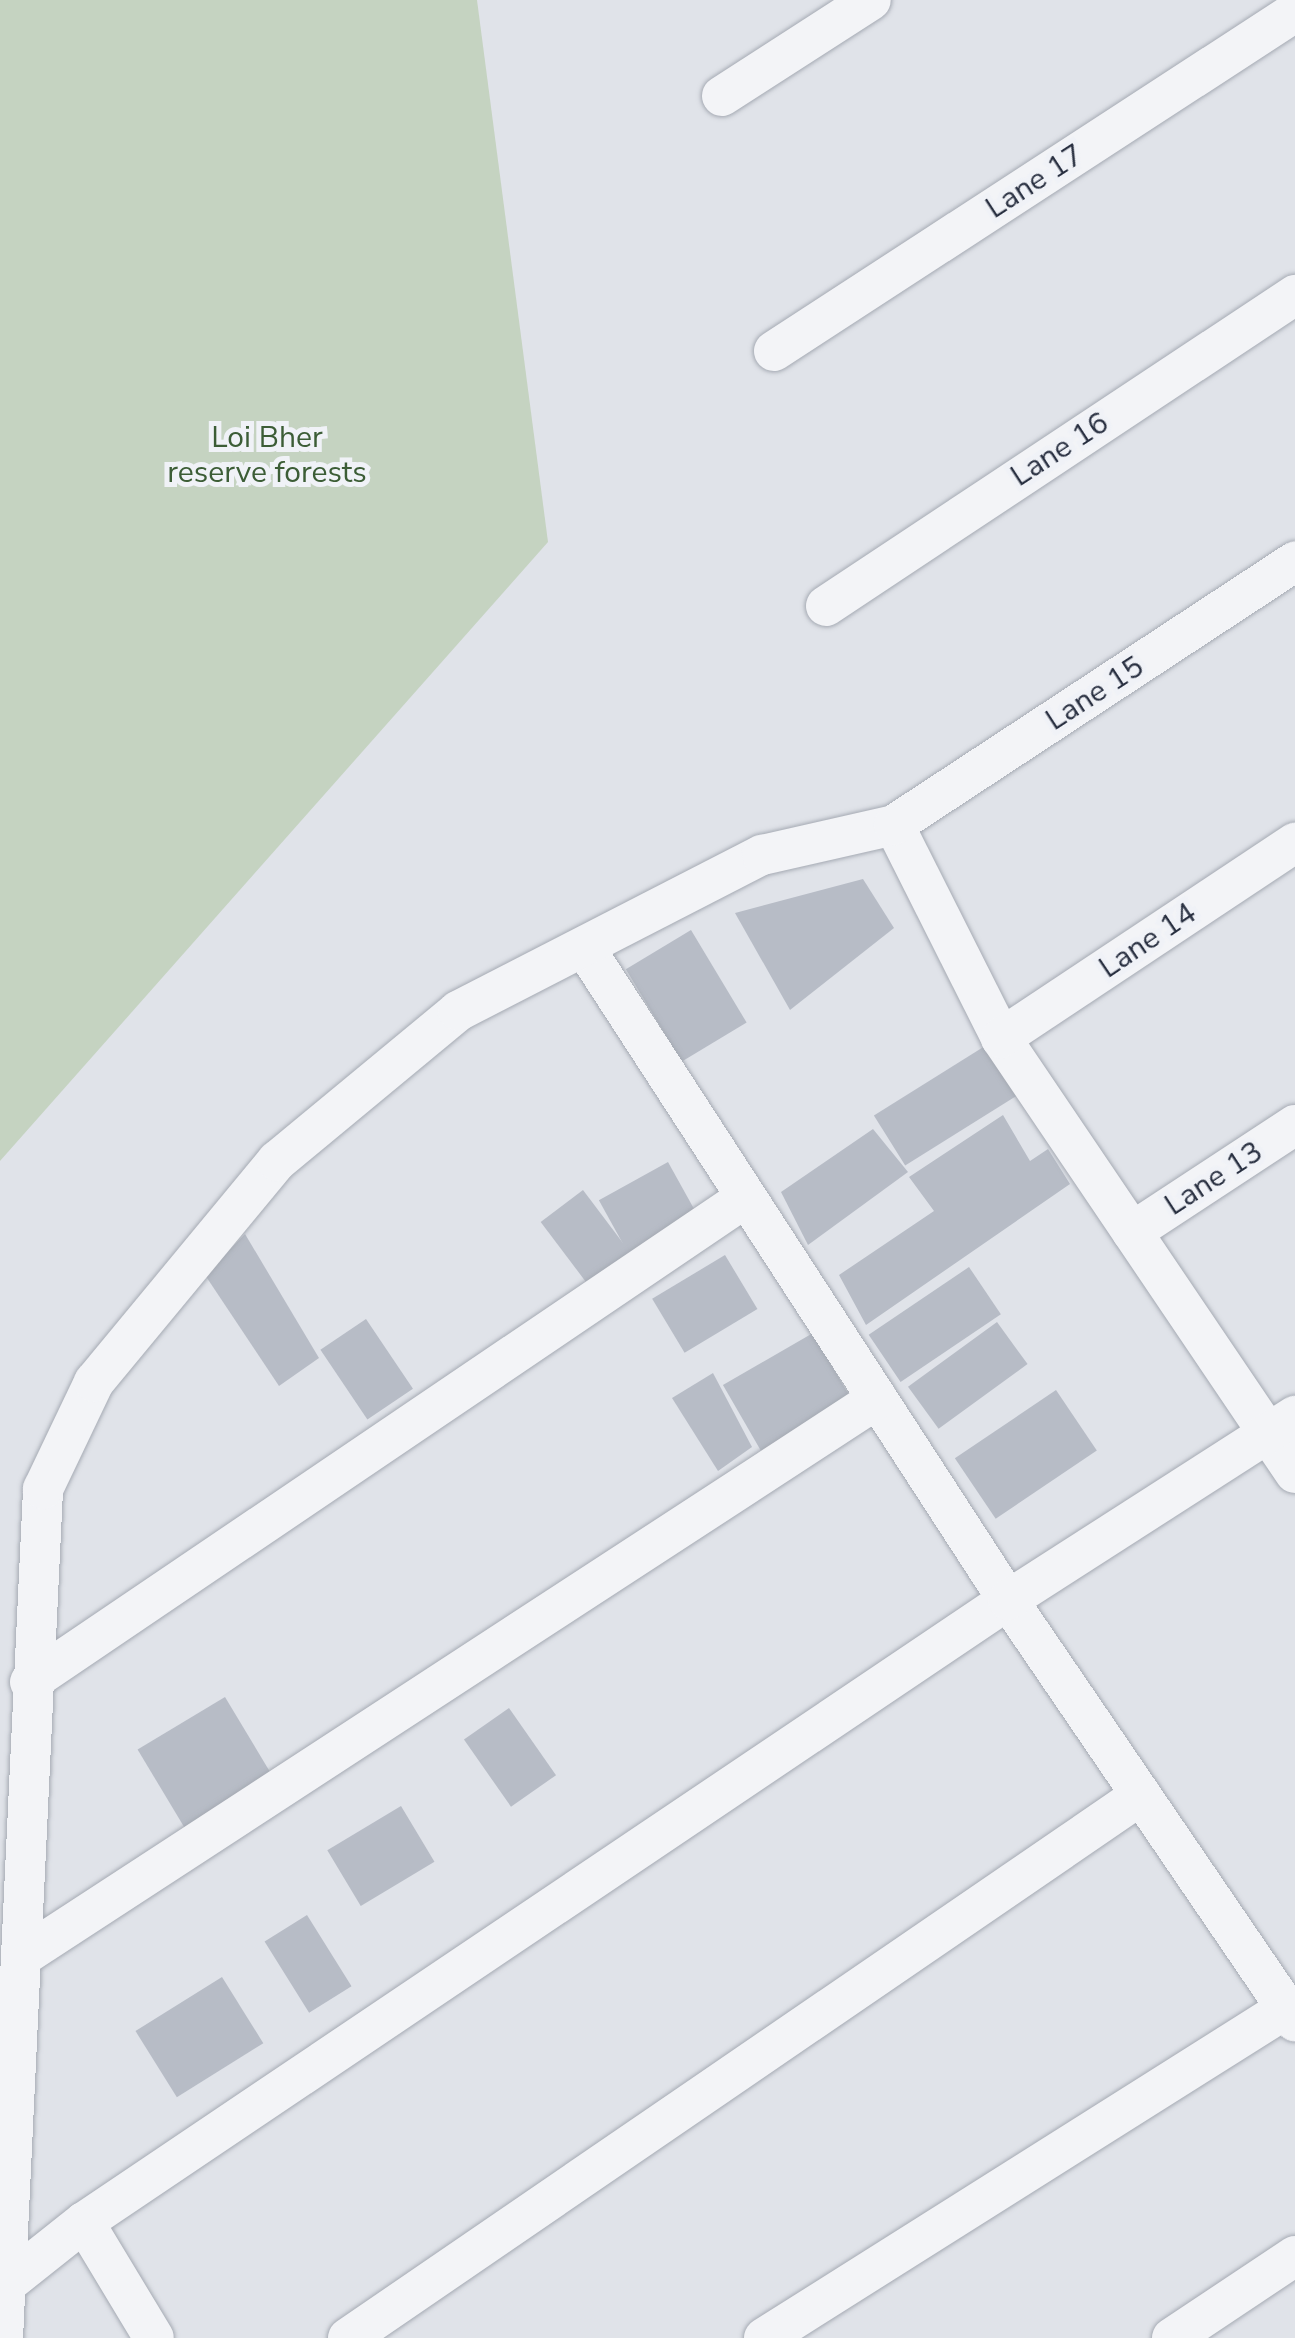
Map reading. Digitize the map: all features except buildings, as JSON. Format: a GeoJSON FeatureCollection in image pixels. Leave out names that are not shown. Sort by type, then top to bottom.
{"type":"FeatureCollection","features":[{"type":"Feature","properties":{"kind":"street"},"geometry":{"type":"LineString","coordinates":[[722,96],[871,0]]}},
{"type":"Feature","properties":{"kind":"street","name":"Lane 17"},"geometry":{"type":"LineString","coordinates":[[774,351],[1295,12]]}},
{"type":"Feature","properties":{"kind":"street","name":"Lane 16"},"geometry":{"type":"LineString","coordinates":[[826,606],[1295,295]]}},
{"type":"Feature","properties":{"kind":"street","name":"Lane 15"},"geometry":{"type":"LineString","coordinates":[[894,825],[1295,562]]}},
{"type":"Feature","properties":{"kind":"street"},"geometry":{"type":"LineString","coordinates":[[2,2338],[22,1956],[30,1682],[43,1489],[94,1382],[277,1162],[458,1011],[586,950],[762,855],[894,825],[1001,1038],[1132,1232],[1282,1425],[1295,1473]]}},
{"type":"Feature","properties":{"kind":"street","name":"Lane 14"},"geometry":{"type":"LineString","coordinates":[[1001,1038],[1295,844]]}},
{"type":"Feature","properties":{"kind":"street"},"geometry":{"type":"LineString","coordinates":[[586,950],[1008,1600],[1291,2014],[764,2338]]}},
{"type":"Feature","properties":{"kind":"street","name":"Lane 13"},"geometry":{"type":"LineString","coordinates":[[1132,1232],[1295,1125]]}},
{"type":"Feature","properties":{"kind":"street"},"geometry":{"type":"LineString","coordinates":[[30,1682],[745,1198]]}},
{"type":"Feature","properties":{"kind":"street"},"geometry":{"type":"LineString","coordinates":[[22,1956],[877,1399]]}},
{"type":"Feature","properties":{"kind":"street"},"geometry":{"type":"LineString","coordinates":[[6,2284],[84,2222],[1008,1600],[1282,1425]]}},
{"type":"Feature","properties":{"kind":"street"},"geometry":{"type":"LineString","coordinates":[[348,2338],[1141,1796]]}},
{"type":"Feature","properties":{"kind":"street"},"geometry":{"type":"LineString","coordinates":[[84,2222],[154,2338]]}},
{"type":"Feature","properties":{"kind":"street"},"geometry":{"type":"LineString","coordinates":[[1172,2338],[1295,2256]]}},
{"type":"Feature","properties":{"kind":"green space","name":"Loi Bher reserve forests"},"geometry":{"type":"Polygon","coordinates":[[[0,0],[477,0],[548,542],[0,1161],[0,0]]]}}]}
